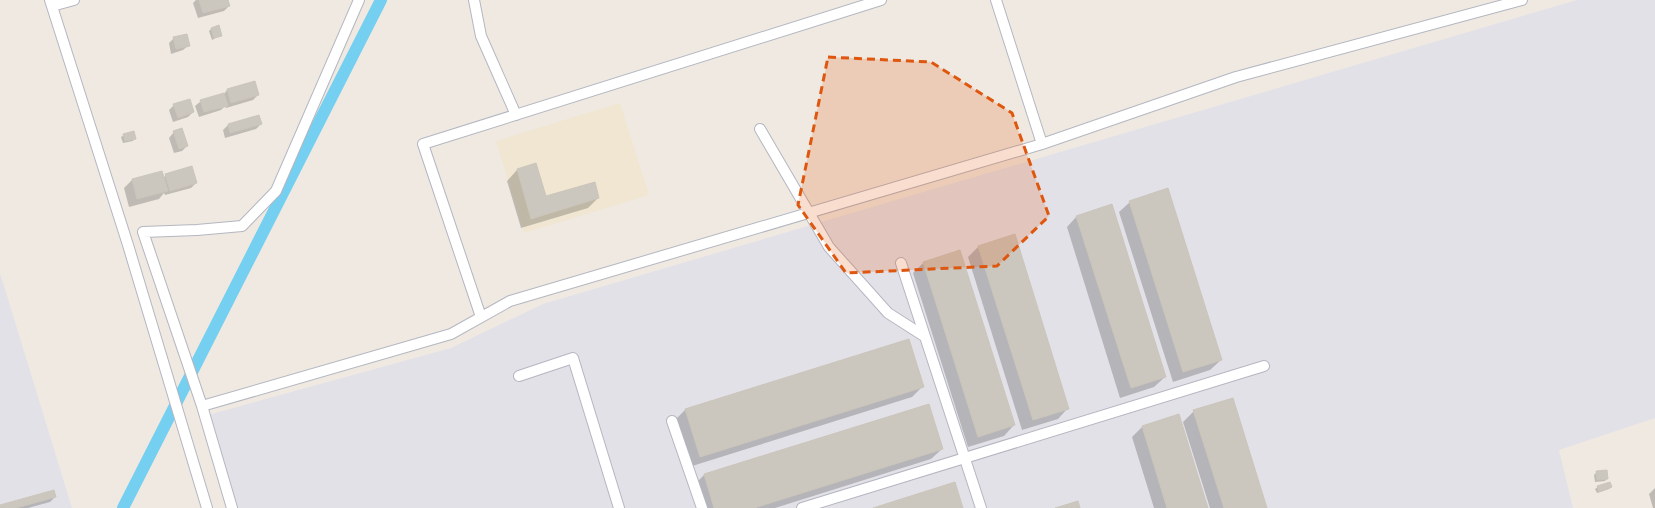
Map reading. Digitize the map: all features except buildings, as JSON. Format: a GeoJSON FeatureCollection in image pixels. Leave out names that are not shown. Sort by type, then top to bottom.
{"type":"FeatureCollection","features":[{"type":"Feature","properties":{"kind":"street"},"geometry":{"type":"LineString","coordinates":[[74,0],[51,3],[128,245],[207,508]]}},
{"type":"Feature","properties":{"kind":"street"},"geometry":{"type":"LineString","coordinates":[[232,508],[202,406],[143,232],[197,230],[242,226],[276,191],[359,0]]}},
{"type":"Feature","properties":{"kind":"street"},"geometry":{"type":"LineString","coordinates":[[474,0],[481,36],[516,115]]}},
{"type":"Feature","properties":{"kind":"street"},"geometry":{"type":"LineString","coordinates":[[481,318],[423,144],[881,0]]}},
{"type":"Feature","properties":{"kind":"street"},"geometry":{"type":"LineString","coordinates":[[996,0],[1042,144]]}},
{"type":"Feature","properties":{"kind":"street"},"geometry":{"type":"LineString","coordinates":[[202,406],[451,334],[510,301],[1042,144],[1236,77],[1522,0]]}},
{"type":"Feature","properties":{"kind":"street"},"geometry":{"type":"LineString","coordinates":[[760,129],[829,247],[888,314],[924,336]]}},
{"type":"Feature","properties":{"kind":"street"},"geometry":{"type":"LineString","coordinates":[[901,263],[963,458],[981,508]]}},
{"type":"Feature","properties":{"kind":"street"},"geometry":{"type":"LineString","coordinates":[[519,376],[573,358],[619,508]]}},
{"type":"Feature","properties":{"kind":"street"},"geometry":{"type":"LineString","coordinates":[[802,508],[1264,366]]}},
{"type":"Feature","properties":{"kind":"street"},"geometry":{"type":"LineString","coordinates":[[672,421],[702,508]]}},
{"type":"Feature","properties":{"kind":"highlighted area"},"geometry":{"type":"Polygon","coordinates":[[[828,57],[931,62],[1012,113],[1049,216],[997,266],[846,273],[798,205],[828,57]]]}},
{"type":"Feature","properties":{"kind":"shaded area"},"geometry":{"type":"Polygon","coordinates":[[[1577,0],[1655,0],[1655,418],[1559,450],[1573,508],[230,508],[201,417],[451,348],[543,304],[1577,0]]]}},
{"type":"Feature","properties":{"kind":"shaded area"},"geometry":{"type":"Polygon","coordinates":[[[620,103],[649,195],[524,233],[496,141],[620,103]]]}},
{"type":"Feature","properties":{"kind":"shaded area"},"geometry":{"type":"Polygon","coordinates":[[[0,273],[72,508],[0,508],[0,273]]]}},
{"type":"Feature","properties":{"kind":"waterway"},"geometry":{"type":"LineString","coordinates":[[123,508],[381,0]]}}]}
